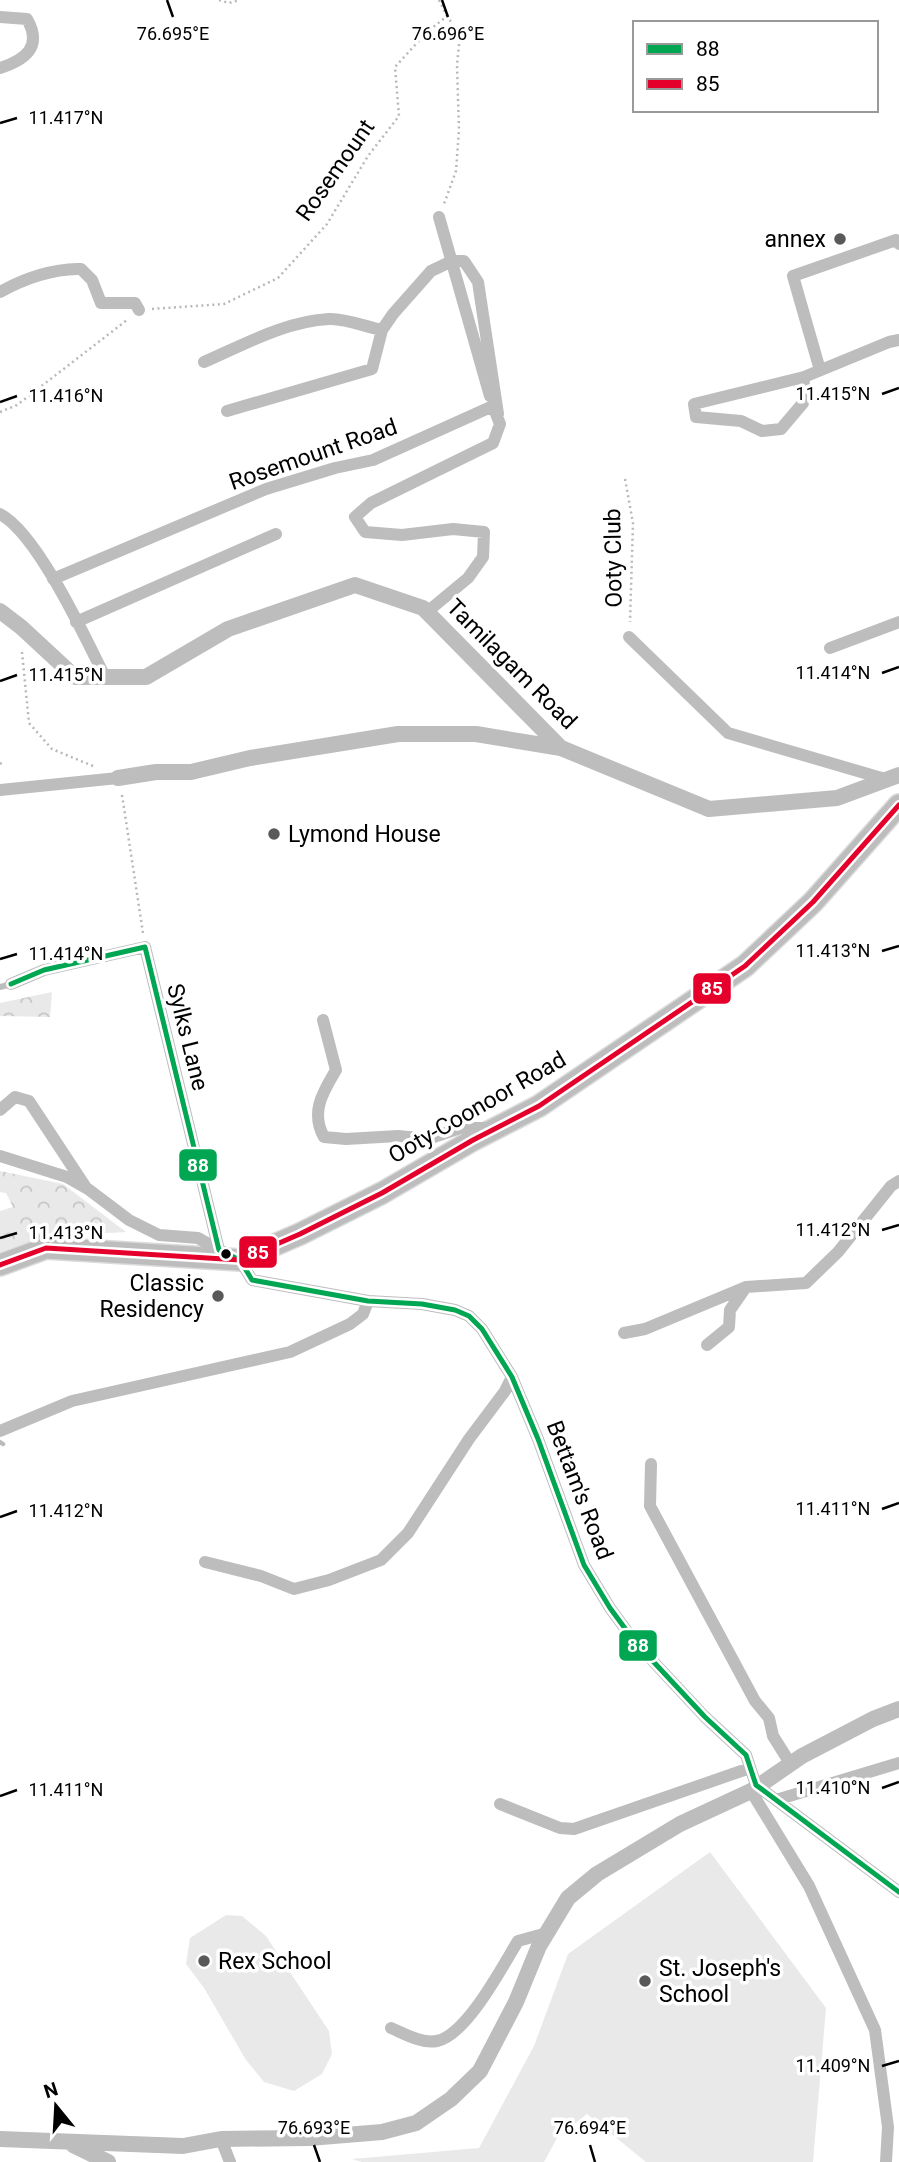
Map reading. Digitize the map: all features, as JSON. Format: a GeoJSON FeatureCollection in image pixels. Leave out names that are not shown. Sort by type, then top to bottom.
{"type":"FeatureCollection","features":[{"type":"Feature","properties":{"kind":"highway","name":"Ooty-Coonoor Road"},"geometry":{"type":"LineString","coordinates":[[0,1265],[46,1248],[240,1260],[370,1199],[539,1106],[746,966],[813,902],[899,805]]}},
{"type":"Feature","properties":{"kind":"street"},"geometry":{"type":"LineString","coordinates":[[0,17],[27,19],[33,30],[31,49],[19,61],[0,68]]}},
{"type":"Feature","properties":{"kind":"street"},"geometry":{"type":"LineString","coordinates":[[439,217],[500,424]]}},
{"type":"Feature","properties":{"kind":"street"},"geometry":{"type":"LineString","coordinates":[[821,370],[793,276],[898,241]]}},
{"type":"Feature","properties":{"kind":"street"},"geometry":{"type":"LineString","coordinates":[[227,411],[372,369],[382,330],[431,271],[452,261],[464,261],[478,282],[500,424],[493,443],[371,503],[355,517],[365,532],[402,536],[453,528],[484,533],[483,557],[468,578],[428,612]]}},
{"type":"Feature","properties":{"kind":"street"},"geometry":{"type":"LineString","coordinates":[[0,292],[12,285],[65,268],[81,268],[92,280],[101,303],[135,303],[139,310]]}},
{"type":"Feature","properties":{"kind":"street"},"geometry":{"type":"LineString","coordinates":[[204,362],[261,337],[300,324],[330,319],[382,330]]}},
{"type":"Feature","properties":{"kind":"street"},"geometry":{"type":"LineString","coordinates":[[804,377],[803,403],[780,429],[762,431],[741,421],[696,417],[694,404],[804,377],[899,340]]}},
{"type":"Feature","properties":{"kind":"street","name":"Rosemount Road"},"geometry":{"type":"LineString","coordinates":[[53,579],[266,489],[335,468],[373,460],[493,406]]}},
{"type":"Feature","properties":{"kind":"street"},"geometry":{"type":"LineString","coordinates":[[0,514],[31,542],[105,677]]}},
{"type":"Feature","properties":{"kind":"street"},"geometry":{"type":"LineString","coordinates":[[76,622],[276,534]]}},
{"type":"Feature","properties":{"kind":"street","name":"Tamilagam Road"},"geometry":{"type":"LineString","coordinates":[[0,611],[22,627],[75,677],[146,677],[228,629],[355,584],[423,608],[561,748],[709,808],[837,797],[892,777]]}},
{"type":"Feature","properties":{"kind":"street"},"geometry":{"type":"LineString","coordinates":[[830,648],[899,622]]}},
{"type":"Feature","properties":{"kind":"street"},"geometry":{"type":"LineString","coordinates":[[629,637],[727,733],[892,777]]}},
{"type":"Feature","properties":{"kind":"street"},"geometry":{"type":"LineString","coordinates":[[0,790],[156,772],[191,772],[250,758],[398,734],[476,734],[561,748]]}},
{"type":"Feature","properties":{"kind":"street","name":"Sylks Lane"},"geometry":{"type":"LineString","coordinates":[[4,985],[44,970],[145,947],[219,1250]]}},
{"type":"Feature","properties":{"kind":"street"},"geometry":{"type":"LineString","coordinates":[[323,1020],[336,1070],[317,1106],[319,1128],[324,1137],[346,1139],[398,1136],[428,1139],[460,1128],[498,1127]]}},
{"type":"Feature","properties":{"kind":"street"},"geometry":{"type":"LineString","coordinates":[[0,1110],[15,1097],[29,1101],[88,1189]]}},
{"type":"Feature","properties":{"kind":"street"},"geometry":{"type":"LineString","coordinates":[[0,1156],[52,1171],[88,1189],[129,1220],[159,1235],[198,1238],[240,1260]]}},
{"type":"Feature","properties":{"kind":"street"},"geometry":{"type":"LineString","coordinates":[[624,1333],[645,1329],[746,1287],[806,1283],[838,1252],[891,1186],[899,1181]]}},
{"type":"Feature","properties":{"kind":"street","name":"Bettam's Road"},"geometry":{"type":"LineString","coordinates":[[240,1260],[252,1280],[368,1301],[422,1304],[455,1310],[470,1316],[482,1329],[512,1377],[584,1565],[610,1608],[635,1642],[705,1717],[746,1755],[753,1788],[809,1886],[875,2030],[888,2126],[886,2162]]}},
{"type":"Feature","properties":{"kind":"street"},"geometry":{"type":"LineString","coordinates":[[707,1345],[729,1327],[730,1310],[746,1287]]}},
{"type":"Feature","properties":{"kind":"street"},"geometry":{"type":"LineString","coordinates":[[0,1431],[72,1401],[290,1352],[350,1324],[363,1314],[368,1301]]}},
{"type":"Feature","properties":{"kind":"street"},"geometry":{"type":"LineString","coordinates":[[205,1562],[261,1576],[294,1589],[329,1580],[381,1560],[408,1533],[512,1377]]}},
{"type":"Feature","properties":{"kind":"street"},"geometry":{"type":"LineString","coordinates":[[651,1464],[650,1506],[749,1689],[769,1718],[773,1736],[790,1763]]}},
{"type":"Feature","properties":{"kind":"street"},"geometry":{"type":"LineString","coordinates":[[0,2139],[183,2146],[221,2139],[296,2138],[382,2132],[416,2123],[451,2099],[480,2071],[516,2002],[539,1946],[568,1898],[597,1874],[681,1824],[753,1788],[790,1763],[873,1719],[899,1709]]}},
{"type":"Feature","properties":{"kind":"street"},"geometry":{"type":"LineString","coordinates":[[776,1800],[899,1763]]}},
{"type":"Feature","properties":{"kind":"street"},"geometry":{"type":"LineString","coordinates":[[500,1804],[561,1828],[574,1829],[750,1768]]}},
{"type":"Feature","properties":{"kind":"street"},"geometry":{"type":"LineString","coordinates":[[753,1788],[776,1800],[899,1892]]}},
{"type":"Feature","properties":{"kind":"street"},"geometry":{"type":"LineString","coordinates":[[391,2028],[430,2042],[441,2040],[471,2014],[488,1993],[518,1941],[547,1933]]}},
{"type":"Feature","properties":{"kind":"street"},"geometry":{"type":"LineString","coordinates":[[221,2139],[230,2162]]}},
{"type":"Feature","properties":{"kind":"street"},"geometry":{"type":"LineString","coordinates":[[68,2142],[108,2162]]}},
{"type":"Feature","properties":{"kind":"path"},"geometry":{"type":"LineString","coordinates":[[219,0],[229,3],[240,0]]}},
{"type":"Feature","properties":{"kind":"path"},"geometry":{"type":"LineString","coordinates":[[439,0],[460,35],[457,65],[459,130],[456,172],[439,217]]}},
{"type":"Feature","properties":{"kind":"path","name":"Rosemount"},"geometry":{"type":"LineString","coordinates":[[139,310],[224,304],[278,278],[327,224],[368,156],[398,116],[395,67],[426,33],[447,16]]}},
{"type":"Feature","properties":{"kind":"path"},"geometry":{"type":"LineString","coordinates":[[0,412],[17,404],[139,310]]}},
{"type":"Feature","properties":{"kind":"path","name":"Ooty Club"},"geometry":{"type":"LineString","coordinates":[[625,480],[633,523],[629,637]]}},
{"type":"Feature","properties":{"kind":"green space"},"geometry":{"type":"Polygon","coordinates":[[[52,992],[50,1017],[0,1016],[0,1003],[52,992]]]}},
{"type":"Feature","properties":{"kind":"green space"},"geometry":{"type":"Polygon","coordinates":[[[0,1171],[63,1184],[126,1232],[46,1236],[0,1252],[0,1211],[13,1207],[6,1193],[0,1192],[0,1171]]]}},
{"type":"Feature","properties":{"kind":"green space"},"geometry":{"type":"Polygon","coordinates":[[[710,1852],[826,2008],[813,2162],[646,2162],[587,2114],[557,2138],[544,2162],[362,2162],[352,2159],[479,2148],[534,2046],[568,1954],[710,1852]]]}},
{"type":"Feature","properties":{"kind":"green space"},"geometry":{"type":"Polygon","coordinates":[[[226,1915],[242,1916],[266,1936],[329,2031],[332,2054],[322,2074],[294,2091],[264,2082],[246,2060],[204,1988],[186,1964],[190,1938],[226,1915]]]}},
{"type":"Feature","properties":{"kind":"transit line","name":"85"},"geometry":{"type":"LineString","coordinates":[[0,1265],[46,1248],[240,1260],[382,1193],[473,1140],[539,1106],[745,966],[813,902],[899,805]]}},
{"type":"Feature","properties":{"kind":"transit line","name":"88"},"geometry":{"type":"LineString","coordinates":[[11,984],[44,970],[145,947],[219,1250],[240,1260],[252,1280],[368,1301],[422,1304],[455,1310],[469,1316],[482,1329],[512,1377],[538,1439],[584,1565],[635,1642],[705,1717],[746,1755],[756,1785],[899,1892]]}},
{"type":"Feature","properties":{"kind":"place","name":"annex"},"geometry":{"type":"Point","coordinates":[840,239]}},
{"type":"Feature","properties":{"kind":"place","name":"Lymond House"},"geometry":{"type":"Point","coordinates":[274,834]}},
{"type":"Feature","properties":{"kind":"place","name":"Classic Residency"},"geometry":{"type":"Point","coordinates":[218,1296]}},
{"type":"Feature","properties":{"kind":"place","name":"Rex School"},"geometry":{"type":"Point","coordinates":[204,1961]}},
{"type":"Feature","properties":{"kind":"place","name":"St. Joseph's School"},"geometry":{"type":"Point","coordinates":[645,1981]}}]}
